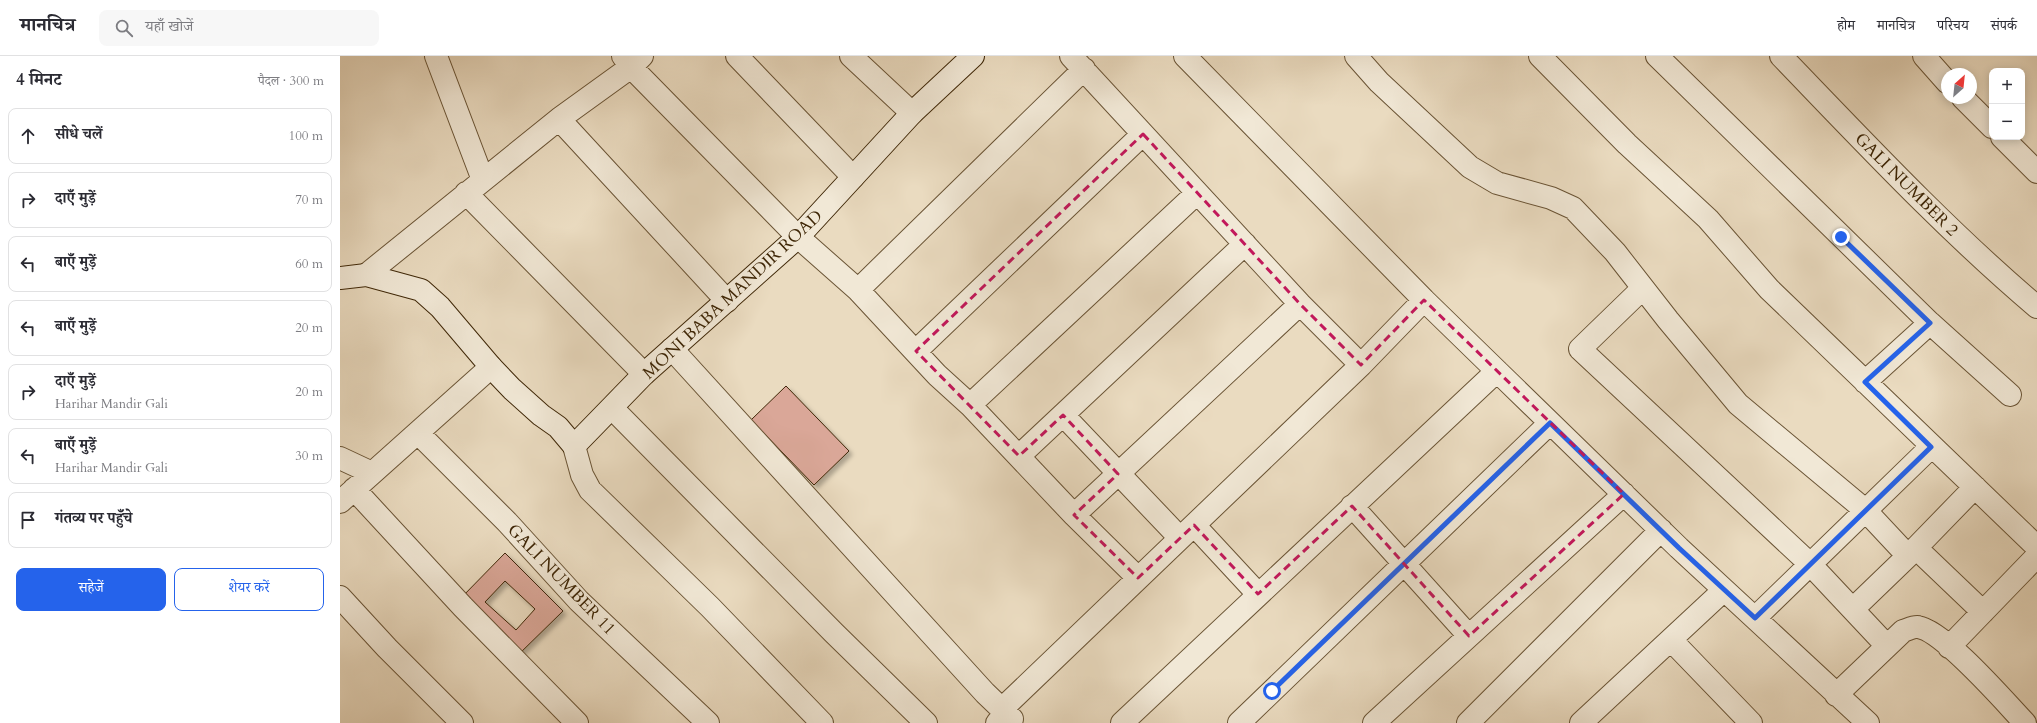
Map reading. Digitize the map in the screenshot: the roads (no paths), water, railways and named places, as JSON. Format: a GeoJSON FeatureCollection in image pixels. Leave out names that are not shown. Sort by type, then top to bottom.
{"type":"FeatureCollection","features":[{"type":"Feature","properties":{"kind":"street"},"geometry":{"type":"LineString","coordinates":[[436,56],[475,187],[644,374]]}},
{"type":"Feature","properties":{"kind":"street"},"geometry":{"type":"LineString","coordinates":[[737,56],[853,176]]}},
{"type":"Feature","properties":{"kind":"street"},"geometry":{"type":"LineString","coordinates":[[851,56],[912,113]]}},
{"type":"Feature","properties":{"kind":"street","name":"MONI BABA MANDIR ROAD"},"geometry":{"type":"LineString","coordinates":[[574,446],[644,374],[798,236],[912,113],[973,56]]}},
{"type":"Feature","properties":{"kind":"street"},"geometry":{"type":"LineString","coordinates":[[1185,56],[1424,300],[1661,530],[1836,695],[1868,723]]}},
{"type":"Feature","properties":{"kind":"street"},"geometry":{"type":"LineString","coordinates":[[1356,56],[1379,82],[1470,167],[1497,183],[1551,198],[1573,208],[1615,252],[1738,404],[1865,510],[1983,612]]}},
{"type":"Feature","properties":{"kind":"street"},"geometry":{"type":"LineString","coordinates":[[1540,56],[1627,144],[1708,219],[1769,290],[2037,547]]}},
{"type":"Feature","properties":{"kind":"street"},"geometry":{"type":"LineString","coordinates":[[1658,56],[1930,323],[2010,395]]}},
{"type":"Feature","properties":{"kind":"street","name":"GALI NUMBER 2"},"geometry":{"type":"LineString","coordinates":[[1781,56],[1884,162],[2006,281],[2037,307]]}},
{"type":"Feature","properties":{"kind":"street"},"geometry":{"type":"LineString","coordinates":[[1924,56],[1941,75]]}},
{"type":"Feature","properties":{"kind":"street"},"geometry":{"type":"LineString","coordinates":[[366,275],[632,60],[798,236],[858,290],[1074,515],[1138,578]]}},
{"type":"Feature","properties":{"kind":"street"},"geometry":{"type":"LineString","coordinates":[[858,290],[1078,63],[1300,304],[1361,365]]}},
{"type":"Feature","properties":{"kind":"street"},"geometry":{"type":"LineString","coordinates":[[1969,104],[1989,124]]}},
{"type":"Feature","properties":{"kind":"street"},"geometry":{"type":"LineString","coordinates":[[559,119],[727,301]]}},
{"type":"Feature","properties":{"kind":"street"},"geometry":{"type":"LineString","coordinates":[[916,351],[1143,134]]}},
{"type":"Feature","properties":{"kind":"street"},"geometry":{"type":"LineString","coordinates":[[2005,140],[2037,172]]}},
{"type":"Feature","properties":{"kind":"street"},"geometry":{"type":"LineString","coordinates":[[970,405],[1197,193]]}},
{"type":"Feature","properties":{"kind":"street"},"geometry":{"type":"LineString","coordinates":[[1019,456],[1245,244]]}},
{"type":"Feature","properties":{"kind":"street"},"geometry":{"type":"LineString","coordinates":[[340,278],[366,275],[421,290],[440,307],[491,367],[523,399],[558,427],[574,446],[582,475],[590,490],[710,607],[822,723]]}},
{"type":"Feature","properties":{"kind":"street"},"geometry":{"type":"LineString","coordinates":[[1643,288],[1580,349],[1810,564],[1887,646]]}},
{"type":"Feature","properties":{"kind":"street"},"geometry":{"type":"LineString","coordinates":[[1006,720],[1003,708],[1361,365],[1424,300]]}},
{"type":"Feature","properties":{"kind":"street"},"geometry":{"type":"LineString","coordinates":[[1074,515],[1300,304]]}},
{"type":"Feature","properties":{"kind":"street"},"geometry":{"type":"LineString","coordinates":[[1865,382],[1930,323]]}},
{"type":"Feature","properties":{"kind":"street"},"geometry":{"type":"LineString","coordinates":[[672,349],[985,693],[1006,720]]}},
{"type":"Feature","properties":{"kind":"street"},"geometry":{"type":"LineString","coordinates":[[491,367],[347,495],[463,607],[577,723]]}},
{"type":"Feature","properties":{"kind":"street"},"geometry":{"type":"LineString","coordinates":[[1122,723],[1497,371]]}},
{"type":"Feature","properties":{"kind":"street"},"geometry":{"type":"LineString","coordinates":[[612,408],[834,633],[926,723]]}},
{"type":"Feature","properties":{"kind":"street"},"geometry":{"type":"LineString","coordinates":[[1062,415],[1118,474],[1187,531],[1258,594]]}},
{"type":"Feature","properties":{"kind":"street"},"geometry":{"type":"LineString","coordinates":[[1239,723],[1550,423]]}},
{"type":"Feature","properties":{"kind":"street","name":"GALI NUMBER 11"},"geometry":{"type":"LineString","coordinates":[[418,433],[507,522],[579,601],[708,723]]}},
{"type":"Feature","properties":{"kind":"street"},"geometry":{"type":"LineString","coordinates":[[1755,618],[1931,447]]}},
{"type":"Feature","properties":{"kind":"street"},"geometry":{"type":"LineString","coordinates":[[340,458],[372,473]]}},
{"type":"Feature","properties":{"kind":"street"},"geometry":{"type":"LineString","coordinates":[[1853,609],[1912,552],[1975,487]]}},
{"type":"Feature","properties":{"kind":"street"},"geometry":{"type":"LineString","coordinates":[[1374,723],[1624,494]]}},
{"type":"Feature","properties":{"kind":"street"},"geometry":{"type":"LineString","coordinates":[[1352,506],[1468,636]]}},
{"type":"Feature","properties":{"kind":"street"},"geometry":{"type":"LineString","coordinates":[[1472,722],[1661,530]]}},
{"type":"Feature","properties":{"kind":"street"},"geometry":{"type":"LineString","coordinates":[[1949,647],[2037,556]]}},
{"type":"Feature","properties":{"kind":"street"},"geometry":{"type":"LineString","coordinates":[[1581,723],[1724,590]]}},
{"type":"Feature","properties":{"kind":"street"},"geometry":{"type":"LineString","coordinates":[[340,597],[462,723]]}},
{"type":"Feature","properties":{"kind":"street"},"geometry":{"type":"LineString","coordinates":[[1836,695],[1903,631],[1917,627],[1935,634],[2025,723]]}},
{"type":"Feature","properties":{"kind":"street"},"geometry":{"type":"LineString","coordinates":[[1671,640],[1751,723]]}}]}
